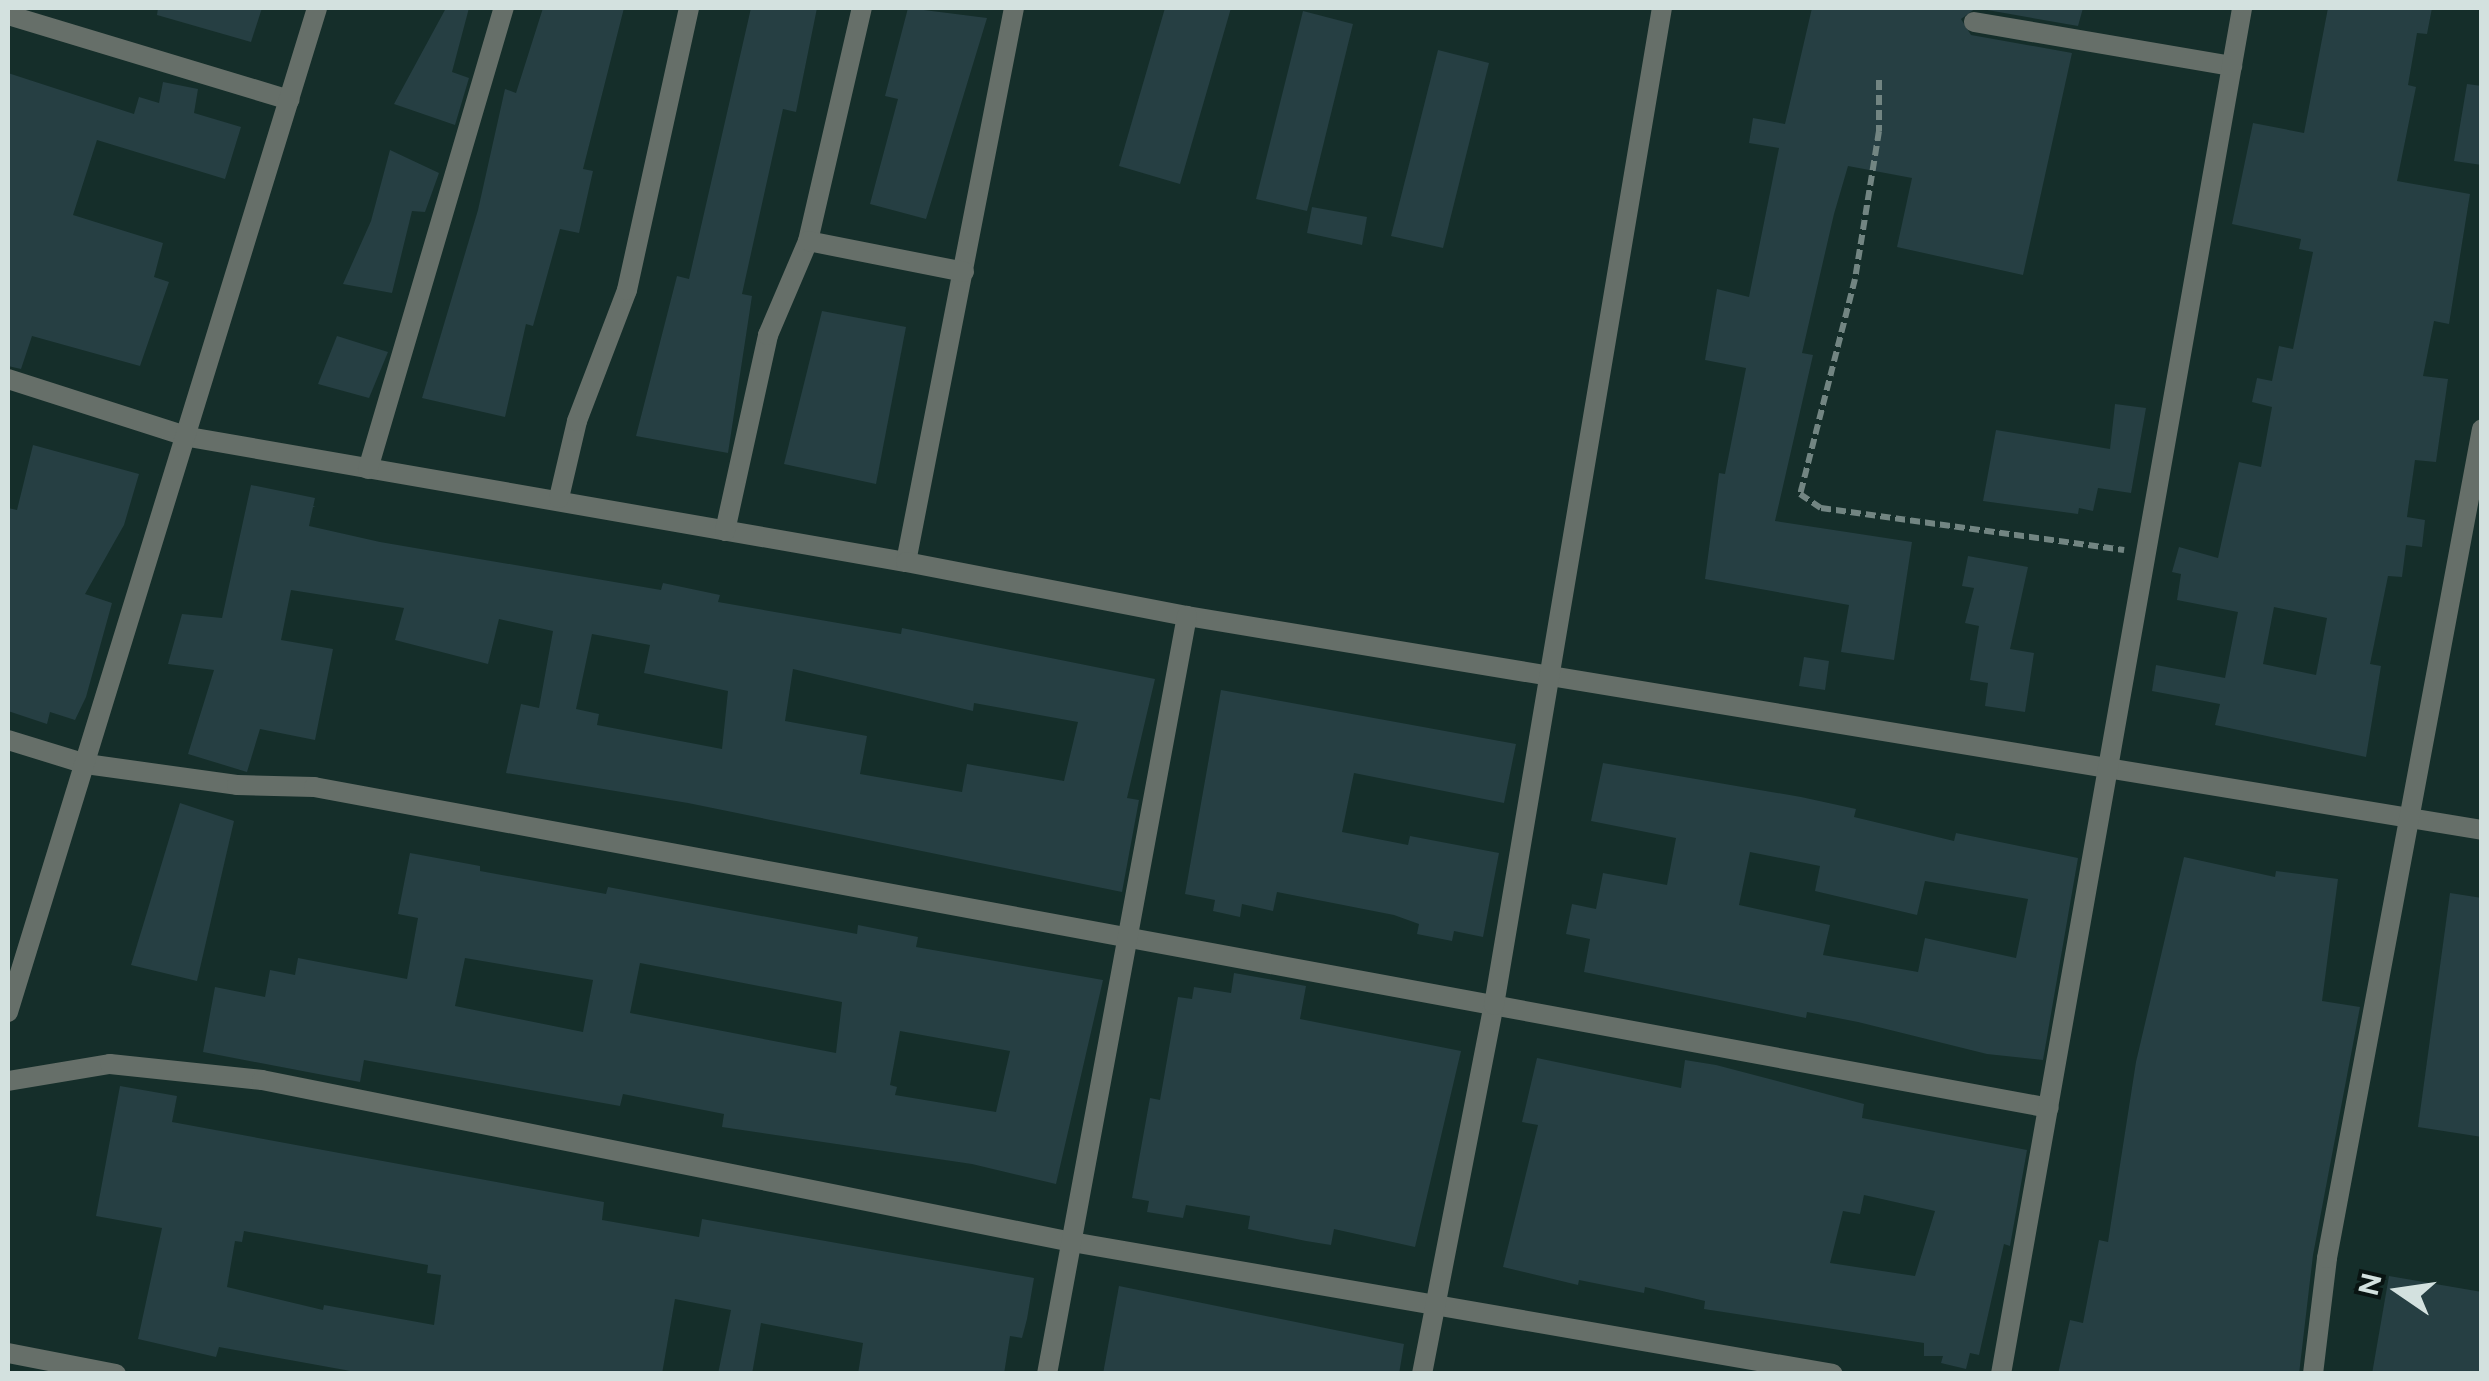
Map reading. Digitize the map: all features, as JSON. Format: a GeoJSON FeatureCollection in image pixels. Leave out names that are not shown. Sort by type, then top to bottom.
{"type":"FeatureCollection","features":[{"type":"Feature","properties":{"kind":"street"},"geometry":{"type":"LineString","coordinates":[[8,1012],[190,437],[316,8]]}},
{"type":"Feature","properties":{"kind":"street"},"geometry":{"type":"LineString","coordinates":[[368,469],[504,8]]}},
{"type":"Feature","properties":{"kind":"street"},"geometry":{"type":"LineString","coordinates":[[559,498],[577,422],[628,290],[690,8]]}},
{"type":"Feature","properties":{"kind":"street"},"geometry":{"type":"LineString","coordinates":[[726,531],[768,334],[808,241],[862,8]]}},
{"type":"Feature","properties":{"kind":"street"},"geometry":{"type":"LineString","coordinates":[[906,562],[1014,8]]}},
{"type":"Feature","properties":{"kind":"street"},"geometry":{"type":"LineString","coordinates":[[1422,1374],[1494,1006],[1662,8]]}},
{"type":"Feature","properties":{"kind":"street"},"geometry":{"type":"LineString","coordinates":[[2001,1374],[2242,8]]}},
{"type":"Feature","properties":{"kind":"street"},"geometry":{"type":"LineString","coordinates":[[8,15],[289,100]]}},
{"type":"Feature","properties":{"kind":"street"},"geometry":{"type":"LineString","coordinates":[[1974,22],[2232,66]]}},
{"type":"Feature","properties":{"kind":"street"},"geometry":{"type":"LineString","coordinates":[[808,241],[964,272]]}},
{"type":"Feature","properties":{"kind":"street"},"geometry":{"type":"LineString","coordinates":[[8,379],[190,437],[559,498],[1187,616],[2482,830]]}},
{"type":"Feature","properties":{"kind":"street"},"geometry":{"type":"LineString","coordinates":[[2313,1374],[2327,1258],[2482,429]]}},
{"type":"Feature","properties":{"kind":"street"},"geometry":{"type":"LineString","coordinates":[[1047,1374],[1131,940],[1187,616]]}},
{"type":"Feature","properties":{"kind":"street"},"geometry":{"type":"LineString","coordinates":[[8,740],[86,764],[237,785],[314,787],[2049,1108]]}},
{"type":"Feature","properties":{"kind":"street"},"geometry":{"type":"LineString","coordinates":[[8,1080],[110,1064],[262,1080],[1072,1242],[1436,1300],[1833,1374]]}},
{"type":"Feature","properties":{"kind":"street"},"geometry":{"type":"LineString","coordinates":[[8,1353],[116,1374]]}},
{"type":"Feature","properties":{"kind":"path"},"geometry":{"type":"LineString","coordinates":[[1879,80],[1879,131],[1855,279],[1800,494],[1821,508],[2146,552]]}},
{"type":"Feature","properties":{"kind":"building"},"geometry":{"type":"Polygon","coordinates":[[[158,8],[262,8],[251,42],[157,15],[158,8]]]}},
{"type":"Feature","properties":{"kind":"building"},"geometry":{"type":"Polygon","coordinates":[[[446,8],[469,8],[452,72],[469,78],[455,125],[394,104],[446,8]]]}},
{"type":"Feature","properties":{"kind":"building"},"geometry":{"type":"Polygon","coordinates":[[[543,8],[624,8],[583,169],[593,171],[579,233],[560,229],[533,326],[526,324],[505,417],[422,398],[478,210],[505,89],[516,93],[543,8]]]}},
{"type":"Feature","properties":{"kind":"building"},"geometry":{"type":"Polygon","coordinates":[[[751,8],[817,8],[796,112],[783,109],[742,294],[752,296],[728,453],[636,436],[677,276],[689,279],[751,8]]]}},
{"type":"Feature","properties":{"kind":"building"},"geometry":{"type":"Polygon","coordinates":[[[908,8],[987,18],[926,219],[870,204],[898,99],[885,96],[908,8]]]}},
{"type":"Feature","properties":{"kind":"building"},"geometry":{"type":"Polygon","coordinates":[[[1165,8],[1231,8],[1180,184],[1119,166],[1165,8]]]}},
{"type":"Feature","properties":{"kind":"building"},"geometry":{"type":"Polygon","coordinates":[[[1812,8],[1976,8],[1961,19],[1971,35],[2072,53],[2023,275],[1897,247],[1912,178],[1848,166],[1802,353],[1813,355],[1775,521],[1912,542],[1894,660],[1841,652],[1849,605],[1705,579],[1719,473],[1725,474],[1746,368],[1705,360],[1717,289],[1749,297],[1779,148],[1749,143],[1753,118],[1785,124],[1812,8]]]}},
{"type":"Feature","properties":{"kind":"building"},"geometry":{"type":"Polygon","coordinates":[[[1976,8],[2083,8],[2078,26],[1976,8]]]}},
{"type":"Feature","properties":{"kind":"building"},"geometry":{"type":"Polygon","coordinates":[[[2328,8],[2432,8],[2427,34],[2417,33],[2408,85],[2416,87],[2397,181],[2470,194],[2449,324],[2434,321],[2423,376],[2448,379],[2436,462],[2415,460],[2407,517],[2425,520],[2422,547],[2406,545],[2402,577],[2388,576],[2370,664],[2381,666],[2366,757],[2215,725],[2220,704],[2152,691],[2156,665],[2225,678],[2238,612],[2177,600],[2181,574],[2172,572],[2179,547],[2218,558],[2239,462],[2261,467],[2272,407],[2252,402],[2257,378],[2272,381],[2279,346],[2293,349],[2313,252],[2299,249],[2301,239],[2232,224],[2253,123],[2304,133],[2328,8]],[[2274,607],[2263,664],[2316,675],[2327,618],[2274,607]]]}},
{"type":"Feature","properties":{"kind":"building"},"geometry":{"type":"Polygon","coordinates":[[[1303,11],[1353,24],[1307,211],[1256,199],[1303,11]]]}},
{"type":"Feature","properties":{"kind":"building"},"geometry":{"type":"Polygon","coordinates":[[[1438,50],[1489,63],[1443,248],[1391,236],[1438,50]]]}},
{"type":"Feature","properties":{"kind":"building"},"geometry":{"type":"Polygon","coordinates":[[[8,73],[134,114],[139,97],[159,103],[163,82],[198,89],[194,113],[241,127],[225,179],[97,140],[73,215],[163,243],[154,277],[169,282],[140,366],[32,336],[21,369],[8,366],[8,73]]]}},
{"type":"Feature","properties":{"kind":"building"},"geometry":{"type":"Polygon","coordinates":[[[2467,84],[2482,86],[2482,165],[2454,161],[2467,84]]]}},
{"type":"Feature","properties":{"kind":"building"},"geometry":{"type":"Polygon","coordinates":[[[390,150],[439,173],[425,212],[412,211],[392,293],[343,284],[371,221],[390,150]]]}},
{"type":"Feature","properties":{"kind":"building"},"geometry":{"type":"Polygon","coordinates":[[[1312,207],[1367,217],[1362,245],[1307,233],[1312,207]]]}},
{"type":"Feature","properties":{"kind":"building"},"geometry":{"type":"Polygon","coordinates":[[[822,311],[906,327],[876,484],[784,464],[822,311]]]}},
{"type":"Feature","properties":{"kind":"building"},"geometry":{"type":"Polygon","coordinates":[[[337,336],[388,352],[369,398],[318,384],[337,336]]]}},
{"type":"Feature","properties":{"kind":"building"},"geometry":{"type":"Polygon","coordinates":[[[2115,404],[2146,408],[2131,493],[2098,488],[2093,511],[2079,508],[2078,514],[1983,501],[1996,430],[2110,449],[2115,404]]]}},
{"type":"Feature","properties":{"kind":"building"},"geometry":{"type":"Polygon","coordinates":[[[33,445],[139,474],[124,525],[85,594],[112,603],[86,697],[75,720],[50,712],[47,724],[8,711],[8,508],[17,510],[33,445]]]}},
{"type":"Feature","properties":{"kind":"building"},"geometry":{"type":"Polygon","coordinates":[[[251,485],[315,498],[309,526],[380,542],[661,590],[663,583],[720,595],[718,602],[901,634],[902,628],[1155,679],[1127,798],[1139,800],[1122,892],[688,803],[506,773],[521,704],[539,708],[553,631],[499,619],[488,664],[395,640],[404,608],[291,590],[281,640],[333,649],[315,740],[260,729],[247,772],[188,754],[214,670],[168,664],[182,614],[222,618],[251,485]],[[592,634],[576,709],[599,714],[597,725],[722,749],[728,691],[644,673],[650,645],[592,634]],[[793,669],[785,721],[867,736],[860,774],[962,792],[967,764],[1064,781],[1078,722],[974,703],[973,711],[793,669]]]}},
{"type":"Feature","properties":{"kind":"building"},"geometry":{"type":"Polygon","coordinates":[[[1968,556],[2028,567],[2010,649],[2034,653],[2025,712],[1985,706],[1988,683],[1970,680],[1979,626],[1965,623],[1974,588],[1962,586],[1968,556]]]}},
{"type":"Feature","properties":{"kind":"building"},"geometry":{"type":"Polygon","coordinates":[[[1804,657],[1829,661],[1825,690],[1799,686],[1804,657]]]}},
{"type":"Feature","properties":{"kind":"building"},"geometry":{"type":"Polygon","coordinates":[[[1221,690],[1516,744],[1504,803],[1354,773],[1342,832],[1408,845],[1410,836],[1499,853],[1483,937],[1454,931],[1452,941],[1417,934],[1419,924],[1394,915],[1277,892],[1273,911],[1242,904],[1240,917],[1213,911],[1215,900],[1185,894],[1221,690]]]}},
{"type":"Feature","properties":{"kind":"building"},"geometry":{"type":"Polygon","coordinates":[[[1603,763],[1856,809],[1854,817],[1954,841],[1956,833],[2078,858],[2043,1060],[1987,1054],[1858,1022],[1807,1012],[1806,1018],[1584,972],[1590,939],[1566,934],[1572,904],[1596,909],[1603,873],[1667,885],[1676,838],[1591,821],[1603,763]],[[1750,852],[1739,905],[1830,925],[1823,955],[1918,972],[1925,938],[2016,958],[2028,899],[1925,881],[1917,915],[1815,891],[1820,866],[1750,852]]]}},
{"type":"Feature","properties":{"kind":"building"},"geometry":{"type":"Polygon","coordinates":[[[180,803],[234,821],[197,981],[131,965],[180,803]]]}},
{"type":"Feature","properties":{"kind":"building"},"geometry":{"type":"Polygon","coordinates":[[[410,853],[480,866],[480,871],[606,894],[608,887],[857,934],[858,925],[918,937],[916,947],[1103,980],[1056,1184],[972,1164],[722,1127],[724,1114],[623,1094],[620,1106],[364,1060],[360,1082],[203,1052],[215,987],[265,997],[270,970],[295,975],[298,958],[407,979],[418,918],[398,914],[410,853]],[[465,958],[455,1006],[583,1032],[593,980],[465,958]],[[640,963],[630,1013],[836,1053],[842,1002],[640,963]],[[900,1031],[890,1085],[897,1087],[895,1095],[996,1112],[1010,1051],[900,1031]]]}},
{"type":"Feature","properties":{"kind":"building"},"geometry":{"type":"Polygon","coordinates":[[[2184,857],[2275,877],[2276,871],[2338,879],[2322,1001],[2360,1007],[2313,1255],[2299,1374],[2058,1374],[2070,1320],[2083,1323],[2099,1240],[2108,1242],[2136,1062],[2184,857]]]}},
{"type":"Feature","properties":{"kind":"building"},"geometry":{"type":"Polygon","coordinates":[[[2450,893],[2482,898],[2482,1137],[2418,1127],[2450,893]]]}},
{"type":"Feature","properties":{"kind":"building"},"geometry":{"type":"Polygon","coordinates":[[[1234,973],[1306,986],[1300,1019],[1461,1051],[1415,1247],[1334,1229],[1331,1245],[1306,1241],[1248,1229],[1250,1216],[1186,1205],[1183,1218],[1147,1212],[1149,1201],[1132,1198],[1150,1098],[1160,1100],[1178,997],[1192,999],[1194,987],[1231,993],[1234,973]]]}},
{"type":"Feature","properties":{"kind":"building"},"geometry":{"type":"Polygon","coordinates":[[[1537,1058],[1681,1088],[1685,1060],[1864,1104],[1862,1118],[2027,1150],[2010,1246],[2004,1244],[1979,1355],[1970,1353],[1966,1369],[1941,1363],[1943,1356],[1924,1356],[1924,1343],[1704,1309],[1705,1301],[1645,1287],[1644,1293],[1579,1280],[1578,1285],[1503,1267],[1538,1125],[1522,1122],[1537,1058]],[[1864,1195],[1860,1214],[1843,1211],[1830,1263],[1915,1276],[1935,1211],[1864,1195]]]}},
{"type":"Feature","properties":{"kind":"building"},"geometry":{"type":"Polygon","coordinates":[[[120,1086],[177,1096],[172,1122],[604,1202],[602,1220],[699,1237],[702,1219],[1034,1278],[1022,1338],[1010,1336],[1004,1374],[858,1374],[863,1343],[761,1323],[752,1374],[718,1374],[731,1310],[675,1299],[662,1374],[367,1374],[219,1347],[216,1357],[138,1339],[162,1228],[96,1216],[120,1086]],[[244,1231],[242,1242],[235,1241],[227,1287],[323,1310],[324,1305],[434,1325],[441,1275],[427,1273],[428,1265],[244,1231]]]}},
{"type":"Feature","properties":{"kind":"building"},"geometry":{"type":"Polygon","coordinates":[[[2389,1276],[2482,1292],[2482,1374],[2372,1374],[2389,1276]]]}},
{"type":"Feature","properties":{"kind":"building"},"geometry":{"type":"Polygon","coordinates":[[[1119,1286],[1404,1344],[1399,1374],[1103,1374],[1119,1286]]]}}]}
